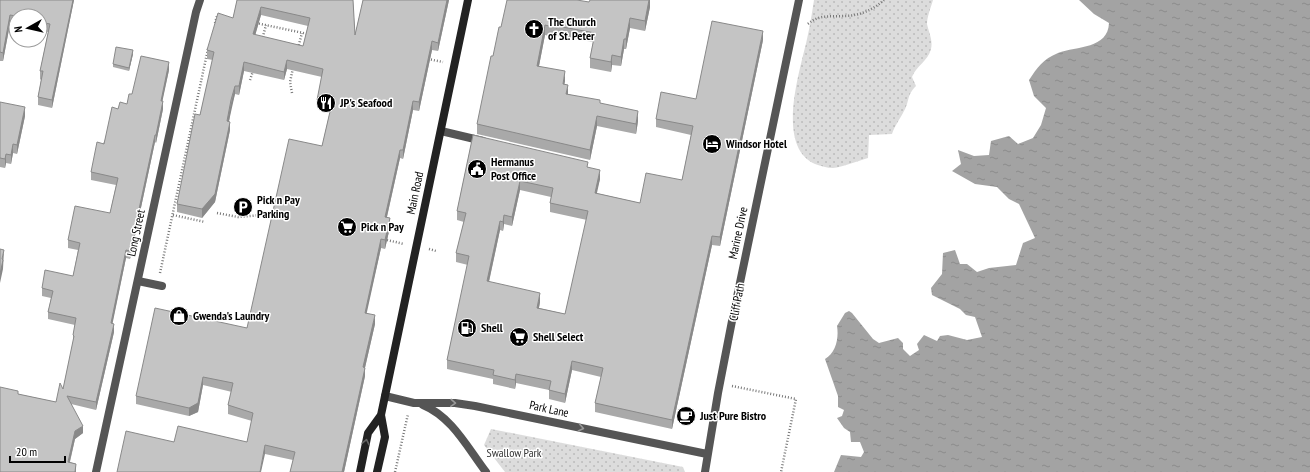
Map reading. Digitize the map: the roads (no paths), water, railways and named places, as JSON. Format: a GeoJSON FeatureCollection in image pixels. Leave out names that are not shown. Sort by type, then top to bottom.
{"type":"FeatureCollection","features":[{"type":"Feature","properties":{"kind":"main road","name":"Main Road"},"geometry":{"type":"LineString","coordinates":[[360,472],[368,433],[380,415],[385,396],[468,0]]}},
{"type":"Feature","properties":{"kind":"main road","name":"Main Road"},"geometry":{"type":"LineString","coordinates":[[377,472],[385,437],[380,415]]}},
{"type":"Feature","properties":{"kind":"street","name":"Long Street"},"geometry":{"type":"LineString","coordinates":[[96,472],[196,12],[200,0]]}},
{"type":"Feature","properties":{"kind":"street","name":"Marine Drive"},"geometry":{"type":"LineString","coordinates":[[705,472],[732,320],[799,0]]}},
{"type":"Feature","properties":{"kind":"street"},"geometry":{"type":"LineString","coordinates":[[441,131],[488,142]]}},
{"type":"Feature","properties":{"kind":"street"},"geometry":{"type":"LineString","coordinates":[[138,281],[160,286]]}},
{"type":"Feature","properties":{"kind":"street","name":"Park Lane"},"geometry":{"type":"LineString","coordinates":[[385,396],[412,402],[455,403],[475,406],[707,454]]}},
{"type":"Feature","properties":{"kind":"street"},"geometry":{"type":"LineString","coordinates":[[412,402],[431,408],[446,419],[486,472]]}},
{"type":"Feature","properties":{"kind":"water"},"geometry":{"type":"Polygon","coordinates":[[[1079,0],[1310,0],[1310,472],[834,472],[841,455],[861,457],[864,452],[860,442],[851,442],[850,432],[844,428],[837,418],[842,416],[844,410],[838,407],[838,396],[825,359],[832,353],[836,345],[838,335],[837,326],[845,313],[849,311],[852,313],[873,339],[879,343],[898,338],[903,343],[903,349],[910,356],[919,350],[917,344],[924,335],[937,341],[940,336],[948,335],[967,340],[982,337],[975,317],[966,315],[960,309],[932,295],[931,288],[942,274],[943,253],[955,250],[960,264],[967,264],[977,272],[989,268],[1016,265],[1023,243],[1035,238],[1019,204],[1009,199],[997,187],[975,184],[952,171],[961,164],[958,150],[974,156],[989,155],[991,141],[1009,136],[1018,144],[1033,138],[1041,125],[1046,108],[1034,96],[1029,80],[1041,64],[1048,58],[1058,53],[1097,42],[1103,38],[1107,31],[1109,23],[1094,14],[1079,0]]]}},
{"type":"Feature","properties":{"kind":"place","name":"The Church of St. Peter"},"geometry":{"type":"Point","coordinates":[534,29]}},
{"type":"Feature","properties":{"kind":"place","name":"JP's Seafood"},"geometry":{"type":"Point","coordinates":[326,103]}},
{"type":"Feature","properties":{"kind":"place","name":"Windsor Hotel"},"geometry":{"type":"Point","coordinates":[712,144]}},
{"type":"Feature","properties":{"kind":"place","name":"Hermanus Post Office"},"geometry":{"type":"Point","coordinates":[477,169]}},
{"type":"Feature","properties":{"kind":"place","name":"Pick n Pay Parking"},"geometry":{"type":"Point","coordinates":[243,207]}},
{"type":"Feature","properties":{"kind":"place","name":"Pick n Pay"},"geometry":{"type":"Point","coordinates":[347,227]}},
{"type":"Feature","properties":{"kind":"place","name":"Gwenda's Laundry"},"geometry":{"type":"Point","coordinates":[179,316]}},
{"type":"Feature","properties":{"kind":"place","name":"Shell"},"geometry":{"type":"Point","coordinates":[467,328]}},
{"type":"Feature","properties":{"kind":"place","name":"Shell Select"},"geometry":{"type":"Point","coordinates":[519,337]}},
{"type":"Feature","properties":{"kind":"place","name":"Just Pure Bistro"},"geometry":{"type":"Point","coordinates":[686,416]}},
{"type":"Feature","properties":{"kind":"park label","name":"Swallow Park"},"geometry":{"type":"Point","coordinates":[514,453]}}]}
